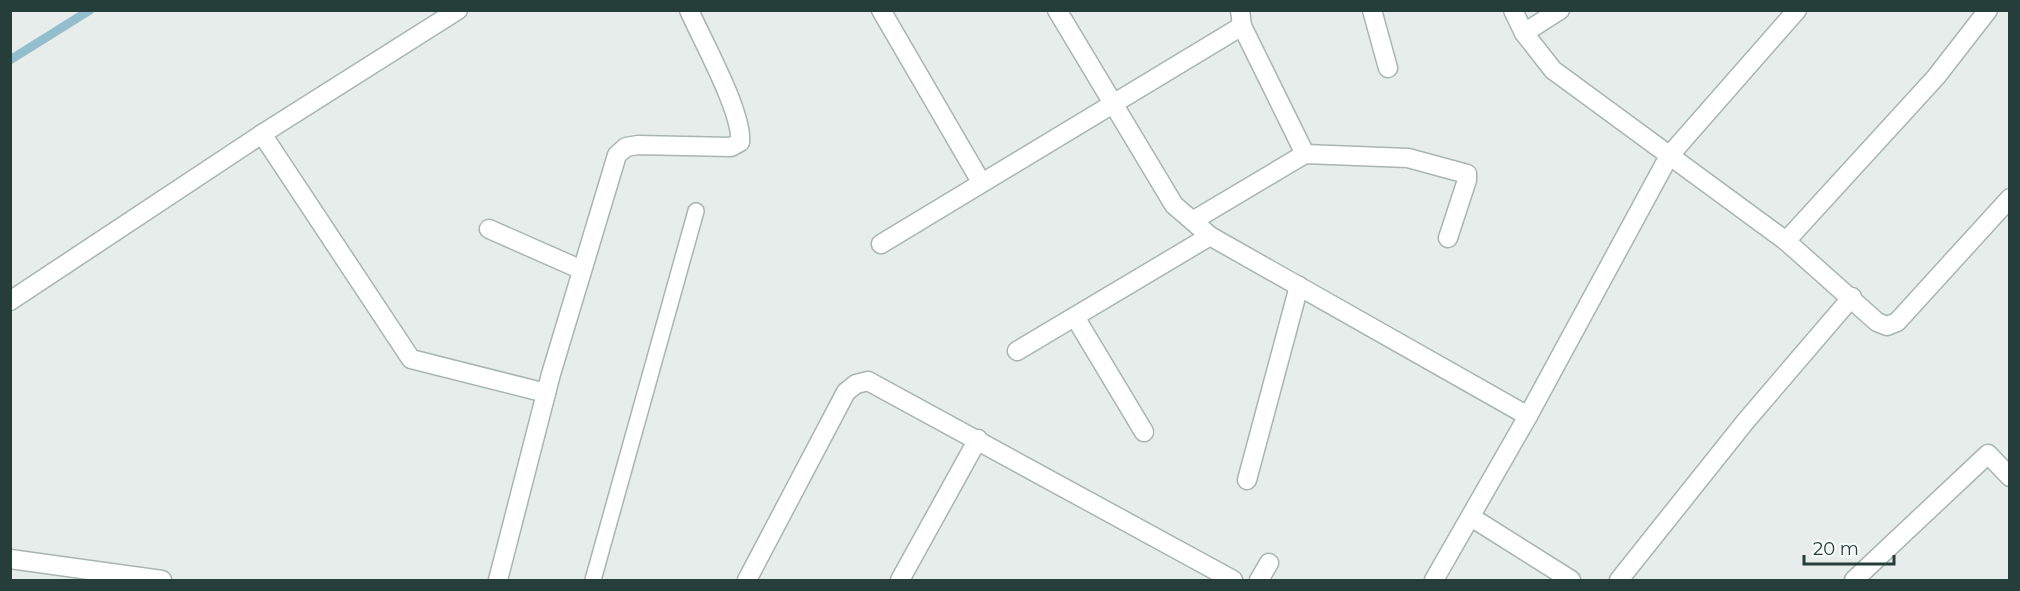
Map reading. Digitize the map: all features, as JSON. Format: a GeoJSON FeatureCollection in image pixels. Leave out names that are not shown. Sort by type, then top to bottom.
{"type":"FeatureCollection","features":[{"type":"Feature","properties":{"kind":"street"},"geometry":{"type":"LineString","coordinates":[[10,302],[262,134],[458,10]]}},
{"type":"Feature","properties":{"kind":"street"},"geometry":{"type":"LineString","coordinates":[[498,580],[546,393],[617,155],[626,147],[638,145],[731,147],[740,142],[741,132],[689,10]]}},
{"type":"Feature","properties":{"kind":"street"},"geometry":{"type":"LineString","coordinates":[[881,10],[981,182]]}},
{"type":"Feature","properties":{"kind":"street"},"geometry":{"type":"LineString","coordinates":[[1057,10],[1174,205],[1210,236],[1528,416]]}},
{"type":"Feature","properties":{"kind":"street"},"geometry":{"type":"LineString","coordinates":[[1372,10],[1388,68]]}},
{"type":"Feature","properties":{"kind":"street"},"geometry":{"type":"LineString","coordinates":[[1513,10],[1524,33],[1553,70],[1786,241],[1852,297],[1877,322],[1887,326],[1897,322],[2010,198]]}},
{"type":"Feature","properties":{"kind":"street"},"geometry":{"type":"LineString","coordinates":[[1524,33],[1560,10]]}},
{"type":"Feature","properties":{"kind":"street"},"geometry":{"type":"LineString","coordinates":[[1434,580],[1528,416],[1669,156],[1797,10]]}},
{"type":"Feature","properties":{"kind":"street"},"geometry":{"type":"LineString","coordinates":[[1786,241],[1936,77],[1988,10]]}},
{"type":"Feature","properties":{"kind":"street"},"geometry":{"type":"LineString","coordinates":[[881,244],[1112,102],[1241,18],[1305,154]]}},
{"type":"Feature","properties":{"kind":"street"},"geometry":{"type":"LineString","coordinates":[[262,134],[411,359],[546,393]]}},
{"type":"Feature","properties":{"kind":"street"},"geometry":{"type":"LineString","coordinates":[[1194,220],[1305,154],[1408,158],[1467,174],[1448,238]]}},
{"type":"Feature","properties":{"kind":"street"},"geometry":{"type":"LineString","coordinates":[[489,229],[582,270]]}},
{"type":"Feature","properties":{"kind":"street"},"geometry":{"type":"LineString","coordinates":[[1017,351],[1210,236]]}},
{"type":"Feature","properties":{"kind":"street"},"geometry":{"type":"LineString","coordinates":[[1246,480],[1299,286]]}},
{"type":"Feature","properties":{"kind":"street"},"geometry":{"type":"LineString","coordinates":[[1619,580],[1745,422],[1852,297]]}},
{"type":"Feature","properties":{"kind":"street"},"geometry":{"type":"LineString","coordinates":[[1075,316],[1144,432]]}},
{"type":"Feature","properties":{"kind":"street"},"geometry":{"type":"LineString","coordinates":[[747,580],[846,392],[856,384],[868,381],[1233,580]]}},
{"type":"Feature","properties":{"kind":"street"},"geometry":{"type":"LineString","coordinates":[[900,580],[978,439]]}},
{"type":"Feature","properties":{"kind":"street"},"geometry":{"type":"LineString","coordinates":[[1860,579],[1988,454],[2010,477]]}},
{"type":"Feature","properties":{"kind":"street"},"geometry":{"type":"LineString","coordinates":[[1471,517],[1571,580]]}},
{"type":"Feature","properties":{"kind":"street"},"geometry":{"type":"LineString","coordinates":[[10,559],[162,580]]}},
{"type":"Feature","properties":{"kind":"street"},"geometry":{"type":"LineString","coordinates":[[1259,580],[1269,563]]}},
{"type":"Feature","properties":{"kind":"lane"},"geometry":{"type":"LineString","coordinates":[[593,580],[696,211]]}},
{"type":"Feature","properties":{"kind":"waterway"},"geometry":{"type":"LineString","coordinates":[[10,60],[90,10]]}}]}
